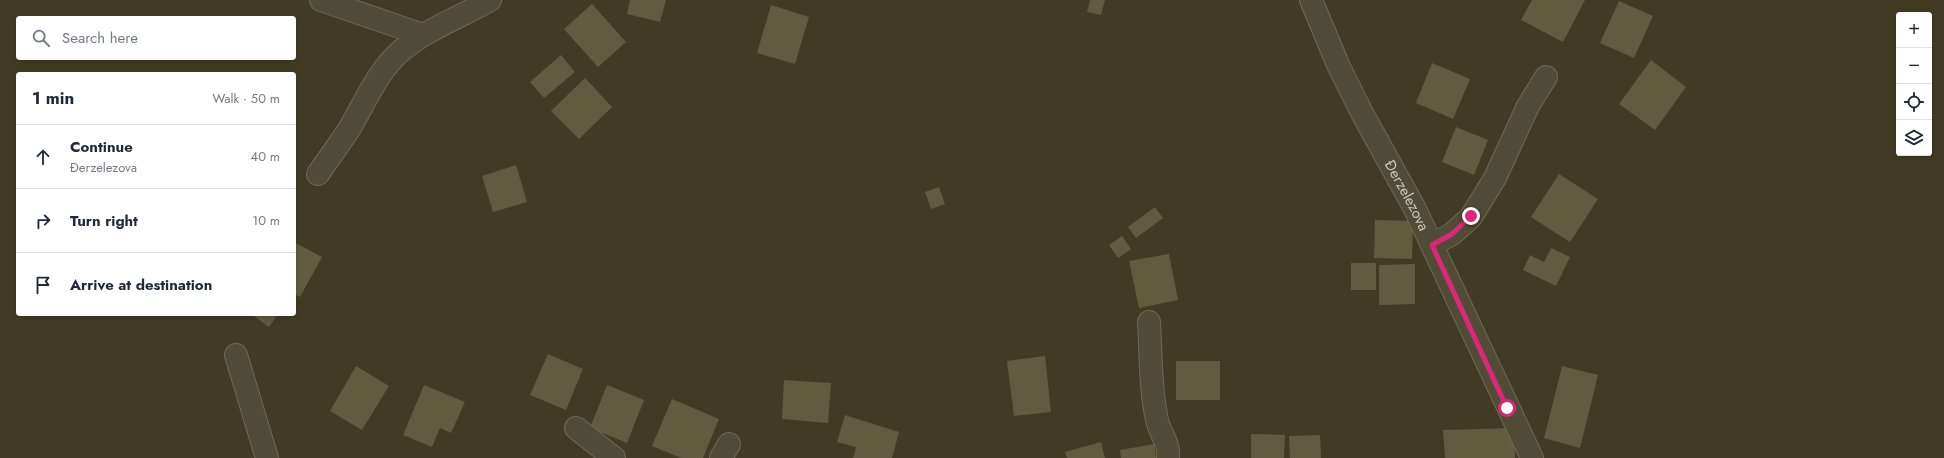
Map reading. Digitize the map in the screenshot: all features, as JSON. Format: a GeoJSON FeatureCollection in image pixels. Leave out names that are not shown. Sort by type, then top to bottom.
{"type":"FeatureCollection","features":[{"type":"Feature","properties":{"kind":"street"},"geometry":{"type":"LineString","coordinates":[[321,0],[423,35]]}},
{"type":"Feature","properties":{"kind":"street"},"geometry":{"type":"LineString","coordinates":[[318,174],[350,127],[387,64],[402,50],[423,35],[490,0]]}},
{"type":"Feature","properties":{"kind":"street","name":"Đerzelezova"},"geometry":{"type":"LineString","coordinates":[[1311,0],[1339,67],[1362,113],[1415,209],[1532,458]]}},
{"type":"Feature","properties":{"kind":"street"},"geometry":{"type":"LineString","coordinates":[[1432,245],[1452,234],[1471,216],[1494,178],[1528,106],[1546,78]]}},
{"type":"Feature","properties":{"kind":"street"},"geometry":{"type":"LineString","coordinates":[[1149,322],[1156,416],[1174,456]]}},
{"type":"Feature","properties":{"kind":"street"},"geometry":{"type":"LineString","coordinates":[[236,355],[267,458]]}},
{"type":"Feature","properties":{"kind":"street"},"geometry":{"type":"LineString","coordinates":[[576,428],[614,458]]}},
{"type":"Feature","properties":{"kind":"building"},"geometry":{"type":"Polygon","coordinates":[[[630,0],[666,0],[660,22],[627,14],[630,0]]]}},
{"type":"Feature","properties":{"kind":"building"},"geometry":{"type":"Polygon","coordinates":[[[1090,0],[1105,0],[1101,15],[1087,12],[1090,0]]]}},
{"type":"Feature","properties":{"kind":"building"},"geometry":{"type":"Polygon","coordinates":[[[1532,0],[1585,0],[1563,42],[1521,20],[1532,0]]]}},
{"type":"Feature","properties":{"kind":"building"},"geometry":{"type":"Polygon","coordinates":[[[1619,1],[1653,16],[1634,58],[1600,43],[1619,1]]]}},
{"type":"Feature","properties":{"kind":"building"},"geometry":{"type":"Polygon","coordinates":[[[592,4],[626,42],[598,67],[564,29],[592,4]]]}},
{"type":"Feature","properties":{"kind":"building"},"geometry":{"type":"Polygon","coordinates":[[[771,5],[809,17],[795,64],[757,53],[771,5]]]}},
{"type":"Feature","properties":{"kind":"building"},"geometry":{"type":"Polygon","coordinates":[[[561,55],[575,72],[544,98],[530,82],[561,55]]]}},
{"type":"Feature","properties":{"kind":"building"},"geometry":{"type":"Polygon","coordinates":[[[1651,60],[1686,87],[1655,130],[1619,104],[1651,60]]]}},
{"type":"Feature","properties":{"kind":"building"},"geometry":{"type":"Polygon","coordinates":[[[1432,63],[1470,79],[1453,119],[1416,103],[1432,63]]]}},
{"type":"Feature","properties":{"kind":"building"},"geometry":{"type":"Polygon","coordinates":[[[585,78],[612,107],[579,139],[551,111],[585,78]]]}},
{"type":"Feature","properties":{"kind":"building"},"geometry":{"type":"Polygon","coordinates":[[[1456,127],[1488,140],[1474,175],[1442,162],[1456,127]]]}},
{"type":"Feature","properties":{"kind":"building"},"geometry":{"type":"Polygon","coordinates":[[[516,165],[527,202],[493,212],[482,176],[516,165]]]}},
{"type":"Feature","properties":{"kind":"building"},"geometry":{"type":"Polygon","coordinates":[[[1559,174],[1598,199],[1570,242],[1531,217],[1559,174]]]}},
{"type":"Feature","properties":{"kind":"building"},"geometry":{"type":"Polygon","coordinates":[[[939,187],[945,204],[931,209],[925,192],[939,187]]]}},
{"type":"Feature","properties":{"kind":"building"},"geometry":{"type":"Polygon","coordinates":[[[1155,207],[1163,218],[1136,238],[1128,227],[1155,207]]]}},
{"type":"Feature","properties":{"kind":"building"},"geometry":{"type":"Polygon","coordinates":[[[1375,220],[1413,221],[1412,259],[1374,258],[1375,220]]]}},
{"type":"Feature","properties":{"kind":"building"},"geometry":{"type":"Polygon","coordinates":[[[1122,236],[1131,249],[1118,258],[1109,245],[1122,236]]]}},
{"type":"Feature","properties":{"kind":"building"},"geometry":{"type":"Polygon","coordinates":[[[296,243],[322,257],[300,297],[296,295],[296,243]]]}},
{"type":"Feature","properties":{"kind":"building"},"geometry":{"type":"Polygon","coordinates":[[[1551,248],[1570,257],[1556,286],[1523,270],[1530,255],[1544,262],[1551,248]]]}},
{"type":"Feature","properties":{"kind":"building"},"geometry":{"type":"Polygon","coordinates":[[[1169,254],[1178,300],[1139,308],[1129,261],[1169,254]]]}},
{"type":"Feature","properties":{"kind":"building"},"geometry":{"type":"Polygon","coordinates":[[[1351,263],[1376,263],[1376,290],[1351,290],[1351,263]]]}},
{"type":"Feature","properties":{"kind":"building"},"geometry":{"type":"Polygon","coordinates":[[[1415,264],[1415,304],[1379,305],[1379,265],[1415,264]]]}},
{"type":"Feature","properties":{"kind":"building"},"geometry":{"type":"Polygon","coordinates":[[[254,316],[277,316],[269,327],[254,316]]]}},
{"type":"Feature","properties":{"kind":"building"},"geometry":{"type":"Polygon","coordinates":[[[548,354],[583,369],[566,410],[530,395],[548,354]]]}},
{"type":"Feature","properties":{"kind":"building"},"geometry":{"type":"Polygon","coordinates":[[[1045,356],[1051,412],[1014,416],[1007,361],[1045,356]]]}},
{"type":"Feature","properties":{"kind":"building"},"geometry":{"type":"Polygon","coordinates":[[[1176,361],[1220,361],[1220,400],[1176,400],[1176,361]]]}},
{"type":"Feature","properties":{"kind":"building"},"geometry":{"type":"Polygon","coordinates":[[[356,366],[389,386],[362,430],[330,411],[356,366]]]}},
{"type":"Feature","properties":{"kind":"building"},"geometry":{"type":"Polygon","coordinates":[[[1562,366],[1598,375],[1580,448],[1544,438],[1562,366]]]}},
{"type":"Feature","properties":{"kind":"building"},"geometry":{"type":"Polygon","coordinates":[[[784,380],[831,383],[828,423],[782,419],[784,380]]]}},
{"type":"Feature","properties":{"kind":"building"},"geometry":{"type":"Polygon","coordinates":[[[424,385],[465,402],[451,433],[440,428],[432,447],[403,435],[424,385]]]}},
{"type":"Feature","properties":{"kind":"building"},"geometry":{"type":"Polygon","coordinates":[[[607,385],[644,400],[627,443],[590,428],[607,385]]]}},
{"type":"Feature","properties":{"kind":"building"},"geometry":{"type":"Polygon","coordinates":[[[672,399],[719,419],[703,458],[681,458],[652,446],[672,399]]]}},
{"type":"Feature","properties":{"kind":"building"},"geometry":{"type":"Polygon","coordinates":[[[845,415],[899,432],[892,458],[853,458],[856,447],[837,442],[845,415]]]}},
{"type":"Feature","properties":{"kind":"building"},"geometry":{"type":"Polygon","coordinates":[[[1514,428],[1515,458],[1445,458],[1443,430],[1514,428]]]}},
{"type":"Feature","properties":{"kind":"building"},"geometry":{"type":"Polygon","coordinates":[[[1251,434],[1285,435],[1284,458],[1251,458],[1251,434]]]}},
{"type":"Feature","properties":{"kind":"building"},"geometry":{"type":"Polygon","coordinates":[[[1320,435],[1321,458],[1290,458],[1289,436],[1320,435]]]}},
{"type":"Feature","properties":{"kind":"building"},"geometry":{"type":"Polygon","coordinates":[[[1101,442],[1105,458],[1067,458],[1065,452],[1101,442]]]}},
{"type":"Feature","properties":{"kind":"building"},"geometry":{"type":"Polygon","coordinates":[[[1154,444],[1156,458],[1121,458],[1120,450],[1154,444]]]}},
{"type":"Feature","properties":{"kind":"route"},"geometry":{"type":"LineString","coordinates":[[1471,216],[1452,234],[1432,245],[1507,408]]}}]}
